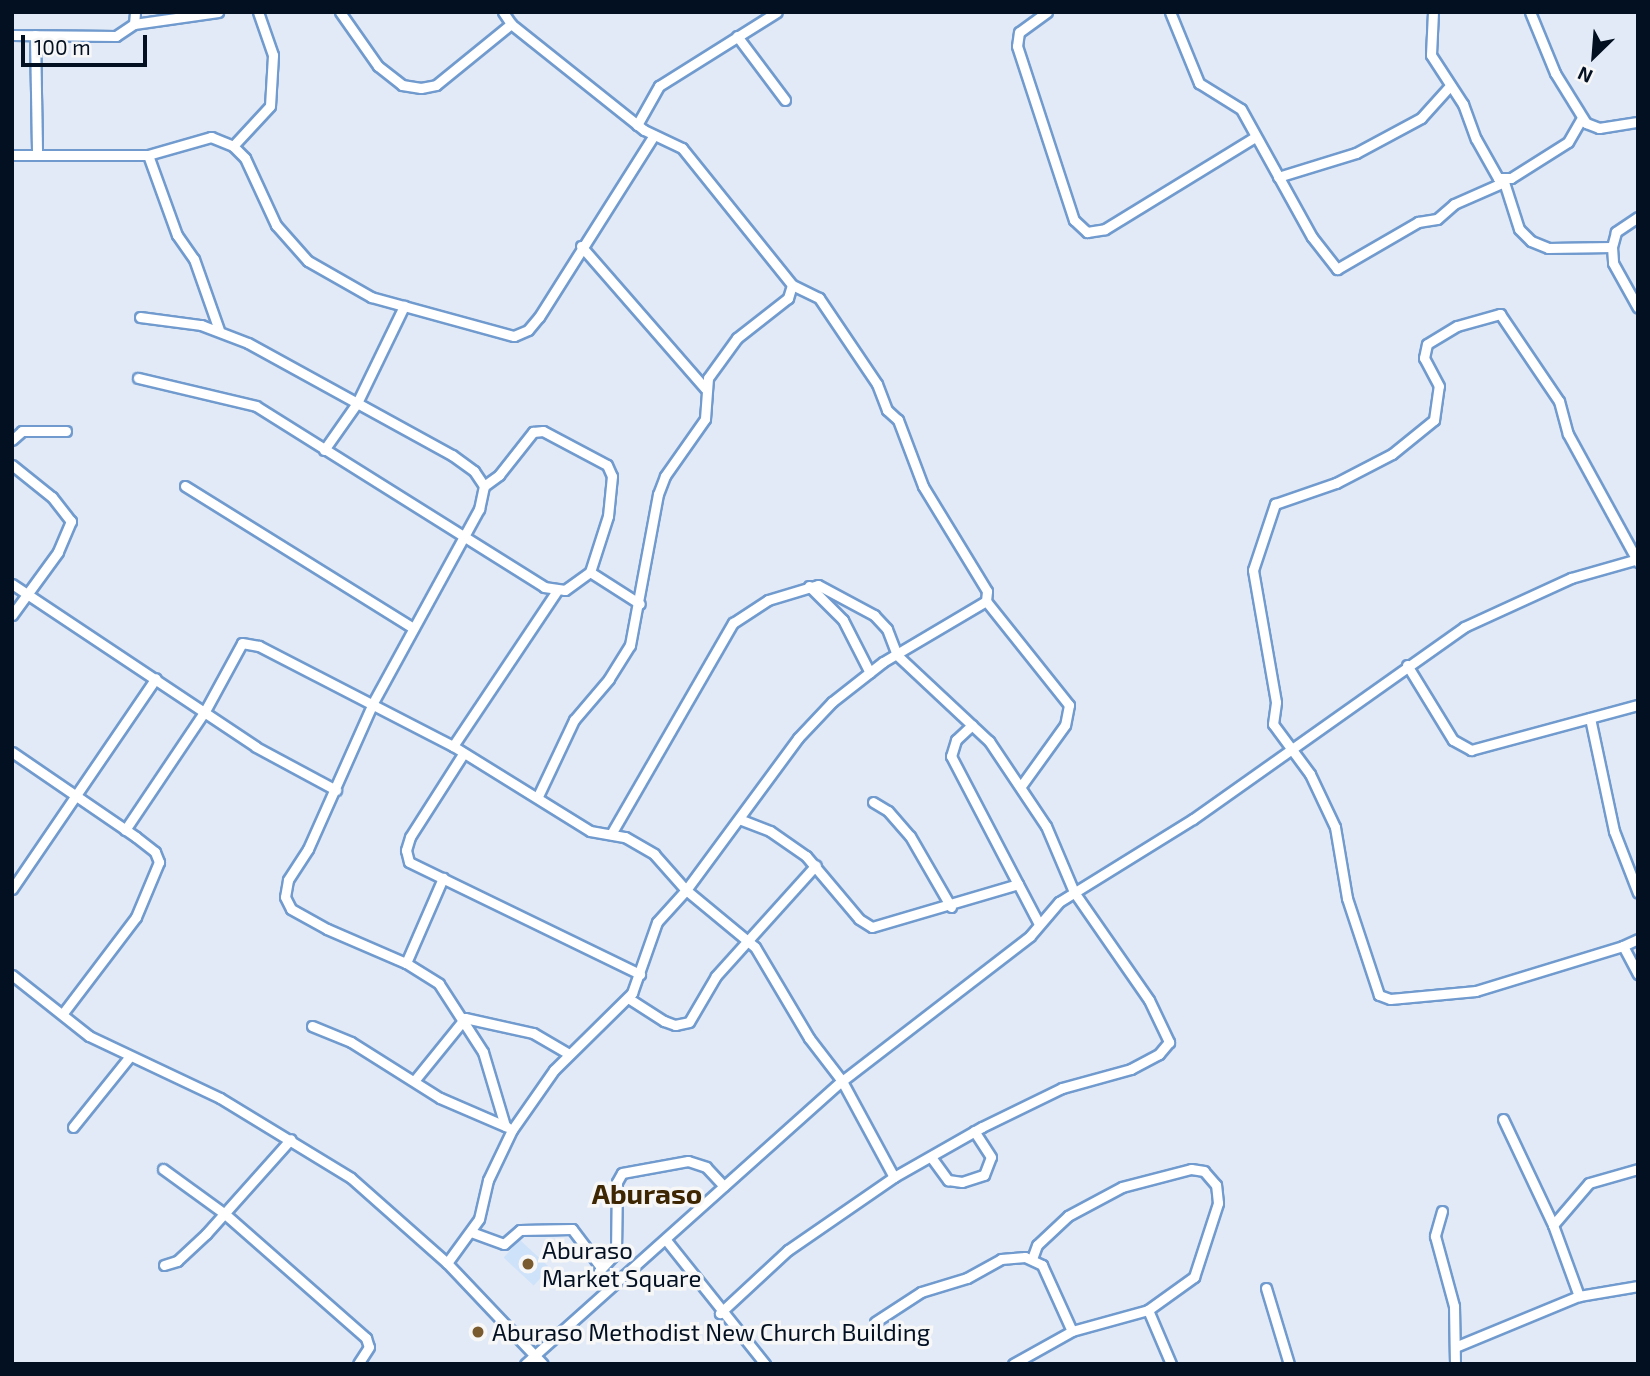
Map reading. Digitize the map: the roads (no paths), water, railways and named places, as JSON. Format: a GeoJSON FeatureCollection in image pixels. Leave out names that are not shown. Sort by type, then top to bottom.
{"type":"FeatureCollection","features":[{"type":"Feature","properties":{"kind":"street"},"geometry":{"type":"LineString","coordinates":[[134,24],[135,12]]}},
{"type":"Feature","properties":{"kind":"street"},"geometry":{"type":"LineString","coordinates":[[12,35],[116,36],[134,24],[218,12]]}},
{"type":"Feature","properties":{"kind":"street"},"geometry":{"type":"LineString","coordinates":[[233,146],[270,106],[273,54],[258,12]]}},
{"type":"Feature","properties":{"kind":"street"},"geometry":{"type":"LineString","coordinates":[[340,12],[378,66],[402,85],[421,88],[436,85],[511,24]]}},
{"type":"Feature","properties":{"kind":"street"},"geometry":{"type":"LineString","coordinates":[[503,12],[511,24],[637,125],[682,148],[792,285],[819,298],[877,384],[887,410],[898,420],[923,486],[987,591],[986,601],[1069,705],[1065,725],[1021,786]]}},
{"type":"Feature","properties":{"kind":"street"},"geometry":{"type":"LineString","coordinates":[[637,125],[659,86],[777,12]]}},
{"type":"Feature","properties":{"kind":"street"},"geometry":{"type":"LineString","coordinates":[[1047,12],[1019,32],[1017,46],[1074,220],[1087,232],[1105,229],[1255,137]]}},
{"type":"Feature","properties":{"kind":"street"},"geometry":{"type":"LineString","coordinates":[[1170,12],[1199,83],[1236,103],[1312,237],[1337,269],[1418,222],[1437,219],[1454,204],[1504,181],[1568,142],[1582,118]]}},
{"type":"Feature","properties":{"kind":"street"},"geometry":{"type":"LineString","coordinates":[[1433,12],[1431,55],[1449,87],[1463,104],[1493,171],[1504,181],[1519,229],[1531,241],[1548,248],[1612,247]]}},
{"type":"Feature","properties":{"kind":"street"},"geometry":{"type":"LineString","coordinates":[[1530,12],[1555,73],[1582,118],[1599,128],[1638,121]]}},
{"type":"Feature","properties":{"kind":"street"},"geometry":{"type":"LineString","coordinates":[[35,35],[37,155]]}},
{"type":"Feature","properties":{"kind":"street"},"geometry":{"type":"LineString","coordinates":[[737,36],[785,100]]}},
{"type":"Feature","properties":{"kind":"street"},"geometry":{"type":"LineString","coordinates":[[1278,177],[1356,153],[1421,117],[1449,87]]}},
{"type":"Feature","properties":{"kind":"street"},"geometry":{"type":"LineString","coordinates":[[12,155],[148,155],[211,137],[233,146],[245,158],[276,225],[308,261],[371,297],[514,336],[528,330],[539,317],[581,246],[654,135]]}},
{"type":"Feature","properties":{"kind":"street"},"geometry":{"type":"LineString","coordinates":[[148,155],[177,235],[194,259],[219,330]]}},
{"type":"Feature","properties":{"kind":"street"},"geometry":{"type":"LineString","coordinates":[[1638,216],[1616,232],[1612,247],[1613,263],[1638,308]]}},
{"type":"Feature","properties":{"kind":"street"},"geometry":{"type":"LineString","coordinates":[[581,246],[705,388]]}},
{"type":"Feature","properties":{"kind":"street"},"geometry":{"type":"LineString","coordinates":[[538,796],[574,720],[610,679],[630,645],[640,604],[658,494],[665,476],[705,419],[705,388],[729,348],[788,298],[792,285]]}},
{"type":"Feature","properties":{"kind":"street"},"geometry":{"type":"LineString","coordinates":[[324,450],[357,403],[404,306]]}},
{"type":"Feature","properties":{"kind":"street"},"geometry":{"type":"LineString","coordinates":[[525,1364],[842,1081],[933,1013],[1039,925],[1048,912],[1074,892],[1193,819],[1289,750],[1407,665],[1464,627],[1571,578],[1637,560],[1568,434],[1559,401],[1500,314],[1457,326],[1427,344],[1424,358],[1439,386],[1434,420],[1381,460],[1336,484],[1275,504],[1253,570],[1276,702],[1273,724],[1289,750],[1310,774],[1335,827],[1348,898],[1379,995],[1390,999],[1476,991],[1638,939]]}},
{"type":"Feature","properties":{"kind":"street"},"geometry":{"type":"LineString","coordinates":[[140,317],[219,330],[452,455],[474,471],[484,486],[480,509],[373,704],[336,790],[288,880],[285,897],[291,908],[327,929],[406,963],[439,984],[465,1018],[483,1052],[508,1128]]}},
{"type":"Feature","properties":{"kind":"street"},"geometry":{"type":"LineString","coordinates":[[138,378],[256,406],[386,491],[465,533],[556,592]]}},
{"type":"Feature","properties":{"kind":"street"},"geometry":{"type":"LineString","coordinates":[[12,440],[22,431],[66,431]]}},
{"type":"Feature","properties":{"kind":"street"},"geometry":{"type":"LineString","coordinates":[[453,747],[556,592],[590,572],[608,516],[612,477],[607,465],[543,431],[533,432],[499,475],[484,486]]}},
{"type":"Feature","properties":{"kind":"street"},"geometry":{"type":"LineString","coordinates":[[12,465],[52,497],[71,522],[58,552],[12,615]]}},
{"type":"Feature","properties":{"kind":"street"},"geometry":{"type":"LineString","coordinates":[[185,486],[413,628]]}},
{"type":"Feature","properties":{"kind":"street"},"geometry":{"type":"LineString","coordinates":[[590,572],[640,604]]}},
{"type":"Feature","properties":{"kind":"street"},"geometry":{"type":"LineString","coordinates":[[12,584],[256,747],[336,790]]}},
{"type":"Feature","properties":{"kind":"street"},"geometry":{"type":"LineString","coordinates":[[611,834],[733,623],[768,600],[818,585],[874,615],[887,629],[897,655],[972,725],[1021,786],[1046,826],[1074,892],[1149,1000],[1169,1042],[1159,1054],[1131,1069],[1062,1088],[974,1131],[894,1177],[788,1250],[720,1313]]}},
{"type":"Feature","properties":{"kind":"street"},"geometry":{"type":"LineString","coordinates":[[808,586],[844,620],[870,673]]}},
{"type":"Feature","properties":{"kind":"street"},"geometry":{"type":"LineString","coordinates":[[447,1263],[471,1232],[508,1128],[569,1054],[628,998],[640,974],[649,937],[813,720],[870,673],[986,601]]}},
{"type":"Feature","properties":{"kind":"street"},"geometry":{"type":"LineString","coordinates":[[125,830],[205,711],[242,643],[250,642],[453,747],[538,796],[590,831],[611,834],[654,853],[686,890],[748,941],[842,1081],[894,1177]]}},
{"type":"Feature","properties":{"kind":"street"},"geometry":{"type":"LineString","coordinates":[[1407,665],[1460,747],[1480,748],[1590,718],[1610,716],[1638,705]]}},
{"type":"Feature","properties":{"kind":"street"},"geometry":{"type":"LineString","coordinates":[[12,889],[71,796],[156,678]]}},
{"type":"Feature","properties":{"kind":"street"},"geometry":{"type":"LineString","coordinates":[[1590,718],[1614,831],[1638,892]]}},
{"type":"Feature","properties":{"kind":"street"},"geometry":{"type":"LineString","coordinates":[[972,725],[956,740],[951,756],[1039,925]]}},
{"type":"Feature","properties":{"kind":"street"},"geometry":{"type":"LineString","coordinates":[[12,752],[71,796],[155,852],[157,875],[121,939],[63,1013]]}},
{"type":"Feature","properties":{"kind":"street"},"geometry":{"type":"LineString","coordinates":[[463,754],[415,827],[406,850],[409,862],[640,974]]}},
{"type":"Feature","properties":{"kind":"street"},"geometry":{"type":"LineString","coordinates":[[873,802],[888,811],[910,836],[951,908]]}},
{"type":"Feature","properties":{"kind":"street"},"geometry":{"type":"LineString","coordinates":[[739,819],[770,831],[816,865],[859,919],[872,927],[951,908],[1017,884]]}},
{"type":"Feature","properties":{"kind":"street"},"geometry":{"type":"LineString","coordinates":[[628,998],[664,1021],[675,1025],[689,1022],[716,976],[816,865]]}},
{"type":"Feature","properties":{"kind":"street"},"geometry":{"type":"LineString","coordinates":[[406,963],[443,878]]}},
{"type":"Feature","properties":{"kind":"street"},"geometry":{"type":"LineString","coordinates":[[1623,946],[1638,974]]}},
{"type":"Feature","properties":{"kind":"street"},"geometry":{"type":"LineString","coordinates":[[12,975],[89,1036],[220,1098],[351,1178],[447,1263],[543,1364]]}},
{"type":"Feature","properties":{"kind":"street"},"geometry":{"type":"LineString","coordinates":[[465,1018],[533,1033],[569,1054]]}},
{"type":"Feature","properties":{"kind":"street"},"geometry":{"type":"LineString","coordinates":[[414,1081],[465,1018]]}},
{"type":"Feature","properties":{"kind":"street"},"geometry":{"type":"LineString","coordinates":[[312,1026],[351,1042],[440,1098],[508,1128]]}},
{"type":"Feature","properties":{"kind":"street"},"geometry":{"type":"LineString","coordinates":[[73,1127],[130,1056]]}},
{"type":"Feature","properties":{"kind":"street"},"geometry":{"type":"LineString","coordinates":[[1503,1119],[1553,1225],[1579,1296]]}},
{"type":"Feature","properties":{"kind":"street"},"geometry":{"type":"LineString","coordinates":[[931,1157],[948,1180],[962,1182],[984,1175],[991,1157],[974,1131]]}},
{"type":"Feature","properties":{"kind":"street"},"geometry":{"type":"LineString","coordinates":[[164,1265],[177,1261],[225,1214],[290,1139]]}},
{"type":"Feature","properties":{"kind":"street"},"geometry":{"type":"LineString","coordinates":[[600,1266],[616,1252],[617,1182],[626,1170],[688,1161],[706,1167],[724,1186]]}},
{"type":"Feature","properties":{"kind":"street"},"geometry":{"type":"LineString","coordinates":[[163,1169],[225,1214],[366,1338],[369,1347],[358,1364]]}},
{"type":"Feature","properties":{"kind":"street"},"geometry":{"type":"LineString","coordinates":[[1013,1364],[1072,1331],[1147,1310],[1198,1271],[1219,1194],[1204,1171],[1191,1169],[1157,1175],[1087,1202],[1037,1245],[1032,1259]]}},
{"type":"Feature","properties":{"kind":"street"},"geometry":{"type":"LineString","coordinates":[[1553,1225],[1589,1183],[1638,1169]]}},
{"type":"Feature","properties":{"kind":"street"},"geometry":{"type":"LineString","coordinates":[[1442,1211],[1435,1236],[1454,1306],[1455,1364]]}},
{"type":"Feature","properties":{"kind":"street"},"geometry":{"type":"LineString","coordinates":[[471,1232],[504,1244],[520,1230],[572,1228],[611,1286]]}},
{"type":"Feature","properties":{"kind":"street"},"geometry":{"type":"LineString","coordinates":[[666,1240],[720,1313],[765,1364]]}},
{"type":"Feature","properties":{"kind":"street"},"geometry":{"type":"LineString","coordinates":[[875,1322],[921,1292],[967,1278],[1001,1259],[1032,1259],[1049,1278],[1072,1331]]}},
{"type":"Feature","properties":{"kind":"street"},"geometry":{"type":"LineString","coordinates":[[1455,1347],[1579,1296],[1638,1286]]}},
{"type":"Feature","properties":{"kind":"street"},"geometry":{"type":"LineString","coordinates":[[1266,1288],[1289,1364]]}},
{"type":"Feature","properties":{"kind":"street"},"geometry":{"type":"LineString","coordinates":[[1147,1310],[1171,1364]]}},
{"type":"Feature","properties":{"kind":"place","name":"Aburaso Market Square"},"geometry":{"type":"Point","coordinates":[528,1264]}},
{"type":"Feature","properties":{"kind":"place","name":"Aburaso Methodist New Church Building"},"geometry":{"type":"Point","coordinates":[478,1332]}},
{"type":"Feature","properties":{"kind":"district","name":"Aburaso"},"geometry":{"type":"Point","coordinates":[647,1193]}}]}
